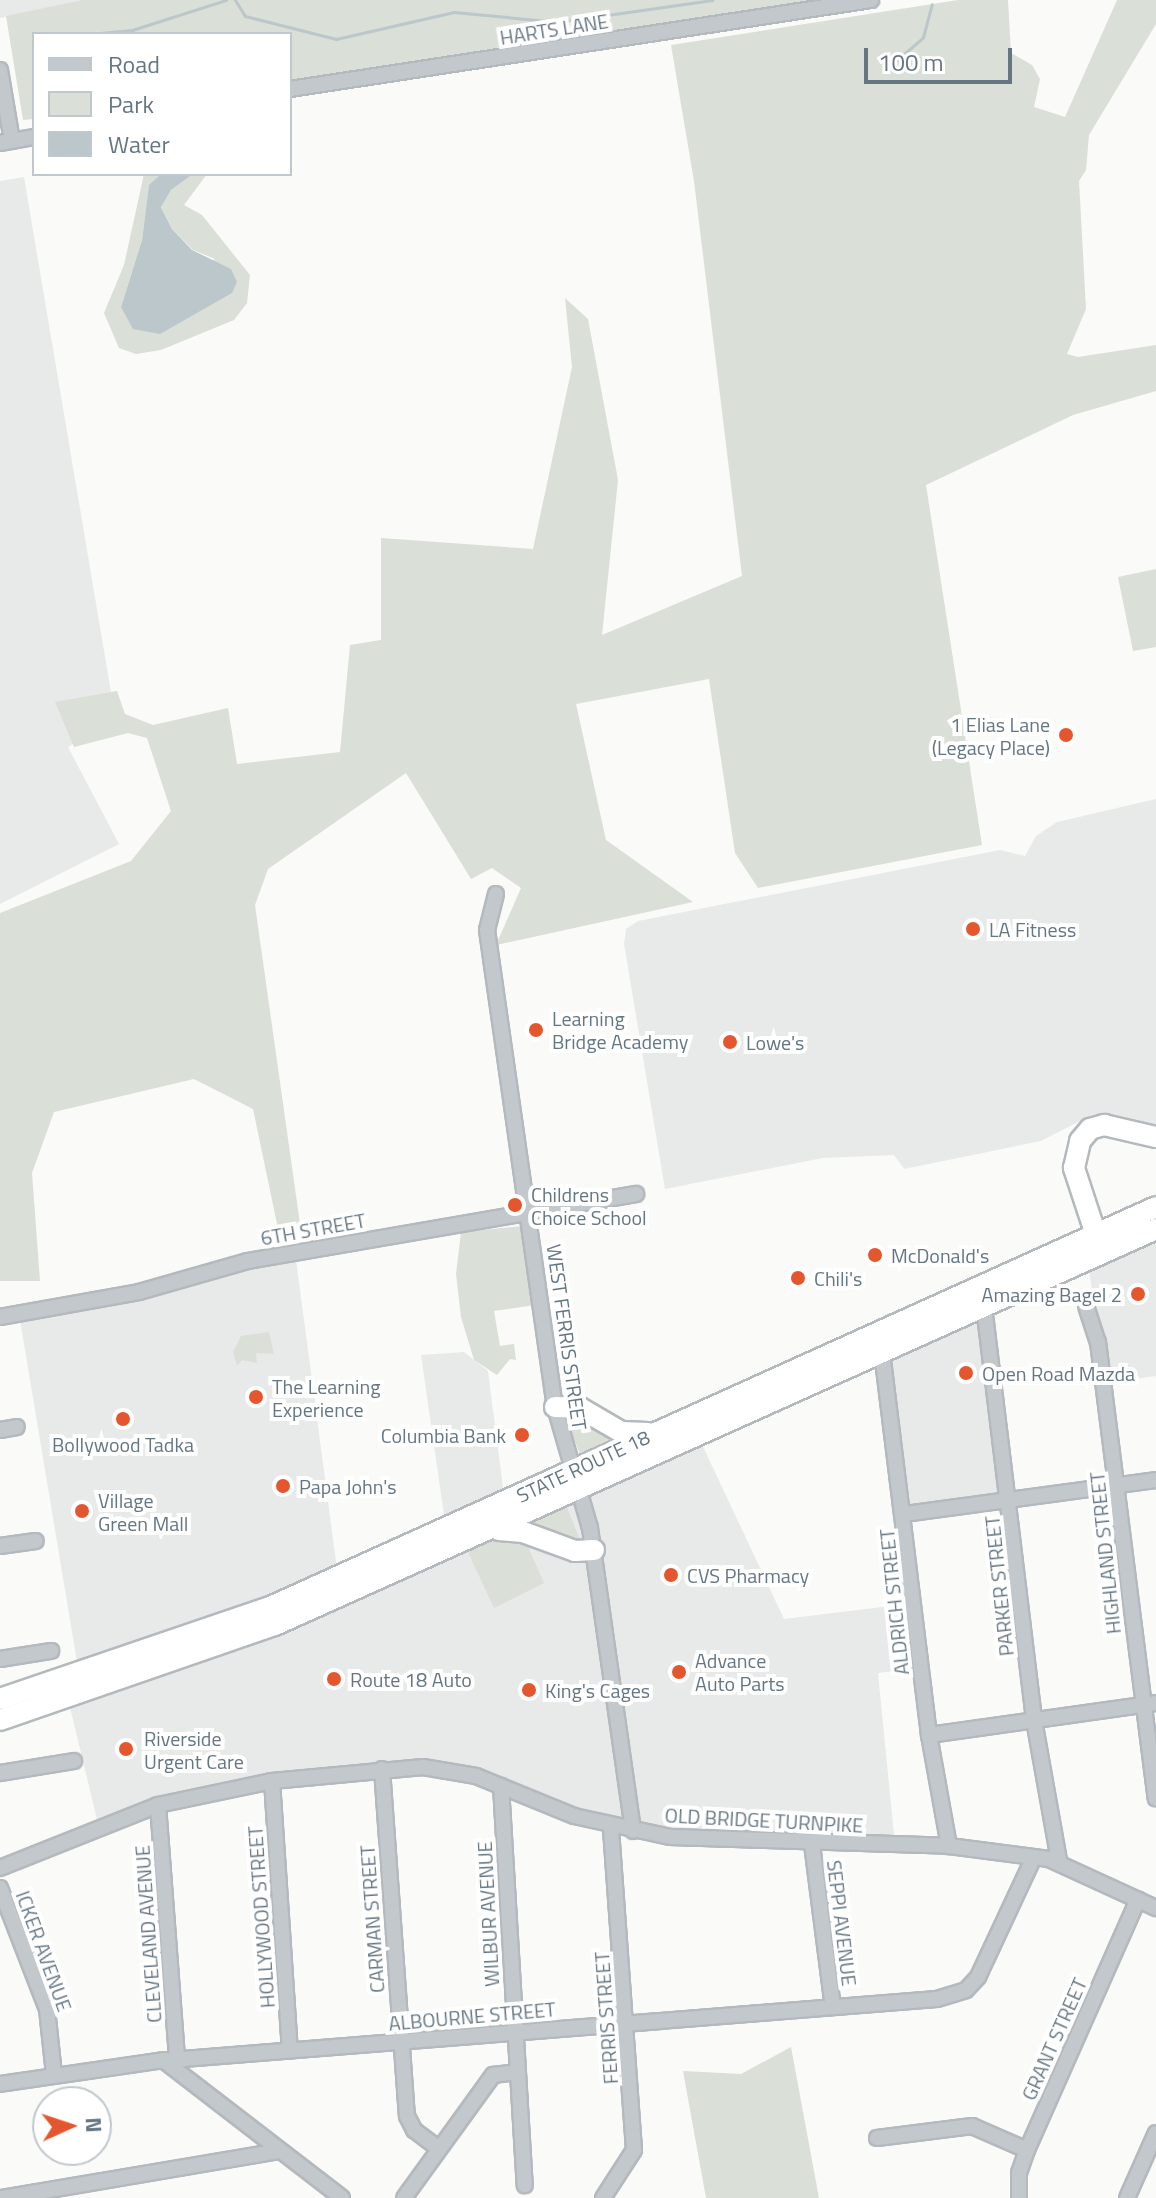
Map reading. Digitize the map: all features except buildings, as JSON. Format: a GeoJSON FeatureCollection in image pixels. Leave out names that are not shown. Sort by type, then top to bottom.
{"type":"FeatureCollection","features":[{"type":"Feature","properties":{"kind":"highway"},"geometry":{"type":"LineString","coordinates":[[1114,1248],[1096,1235],[1074,1168],[1080,1141],[1090,1129],[1104,1125],[1156,1137]]}},
{"type":"Feature","properties":{"kind":"highway","name":"STATE ROUTE 18"},"geometry":{"type":"LineString","coordinates":[[0,1720],[261,1631],[495,1530],[656,1433],[1156,1207]]}},
{"type":"Feature","properties":{"kind":"highway","name":"STATE ROUTE 18"},"geometry":{"type":"LineString","coordinates":[[0,1699],[268,1608],[882,1352],[1156,1229]]}},
{"type":"Feature","properties":{"kind":"highway"},"geometry":{"type":"LineString","coordinates":[[555,1407],[580,1408],[621,1432],[656,1433]]}},
{"type":"Feature","properties":{"kind":"highway"},"geometry":{"type":"LineString","coordinates":[[495,1530],[523,1532],[575,1551],[594,1550]]}},
{"type":"Feature","properties":{"kind":"street","name":"HARTS LANE"},"geometry":{"type":"LineString","coordinates":[[292,89],[871,0]]}},
{"type":"Feature","properties":{"kind":"street"},"geometry":{"type":"LineString","coordinates":[[0,70],[6,142],[32,137]]}},
{"type":"Feature","properties":{"kind":"street","name":"WEST FERRIS STREET"},"geometry":{"type":"LineString","coordinates":[[496,894],[487,930],[555,1407],[594,1550],[633,1831]]}},
{"type":"Feature","properties":{"kind":"street","name":"6TH STREET"},"geometry":{"type":"LineString","coordinates":[[0,1317],[139,1292],[248,1261],[636,1194]]}},
{"type":"Feature","properties":{"kind":"street","name":"PARKER STREET"},"geometry":{"type":"LineString","coordinates":[[984,1306],[1034,1720],[1059,1861]]}},
{"type":"Feature","properties":{"kind":"street","name":"HIGHLAND STREET"},"geometry":{"type":"LineString","coordinates":[[1086,1306],[1095,1320],[1149,1704],[1156,1798]]}},
{"type":"Feature","properties":{"kind":"street","name":"ALDRICH STREET"},"geometry":{"type":"LineString","coordinates":[[882,1352],[905,1514],[929,1735],[949,1846]]}},
{"type":"Feature","properties":{"kind":"street"},"geometry":{"type":"LineString","coordinates":[[0,1430],[17,1427]]}},
{"type":"Feature","properties":{"kind":"street"},"geometry":{"type":"LineString","coordinates":[[905,1514],[1010,1503],[1156,1480]]}},
{"type":"Feature","properties":{"kind":"street"},"geometry":{"type":"LineString","coordinates":[[0,1546],[36,1541]]}},
{"type":"Feature","properties":{"kind":"street"},"geometry":{"type":"LineString","coordinates":[[0,1659],[51,1651]]}},
{"type":"Feature","properties":{"kind":"street"},"geometry":{"type":"LineString","coordinates":[[929,1735],[1149,1704]]}},
{"type":"Feature","properties":{"kind":"street"},"geometry":{"type":"LineString","coordinates":[[0,1773],[74,1761]]}},
{"type":"Feature","properties":{"kind":"street","name":"OLD BRIDGE TURNPIKE"},"geometry":{"type":"LineString","coordinates":[[0,1868],[158,1805],[272,1781],[382,1769],[456,1771],[633,1831],[812,1844],[949,1846],[1059,1861],[1156,1908]]}},
{"type":"Feature","properties":{"kind":"street","name":"CARMAN STREET"},"geometry":{"type":"LineString","coordinates":[[382,1769],[407,2116],[414,2130],[439,2149]]}},
{"type":"Feature","properties":{"kind":"street","name":"HOLLYWOOD STREET"},"geometry":{"type":"LineString","coordinates":[[272,1781],[290,2050]]}},
{"type":"Feature","properties":{"kind":"street","name":"WILBUR AVENUE"},"geometry":{"type":"LineString","coordinates":[[501,1786],[525,2185]]}},
{"type":"Feature","properties":{"kind":"street","name":"CLEVELAND AVENUE"},"geometry":{"type":"LineString","coordinates":[[158,1805],[170,2060]]}},
{"type":"Feature","properties":{"kind":"street","name":"FERRIS STREET"},"geometry":{"type":"LineString","coordinates":[[603,2198],[634,2150],[611,1826]]}},
{"type":"Feature","properties":{"kind":"street","name":"SEPPI AVENUE"},"geometry":{"type":"LineString","coordinates":[[812,1844],[833,2007]]}},
{"type":"Feature","properties":{"kind":"street","name":"ALBOURNE STREET"},"geometry":{"type":"LineString","coordinates":[[0,2084],[170,2060],[947,1996],[966,1990],[978,1977],[1034,1857]]}},
{"type":"Feature","properties":{"kind":"street","name":"ICKER AVENUE"},"geometry":{"type":"LineString","coordinates":[[0,1888],[47,2009],[54,2075]]}},
{"type":"Feature","properties":{"kind":"street","name":"GRANT STREET"},"geometry":{"type":"LineString","coordinates":[[1019,2198],[1019,2173],[1027,2150],[1138,1899]]}},
{"type":"Feature","properties":{"kind":"street"},"geometry":{"type":"LineString","coordinates":[[170,2060],[342,2198]]}},
{"type":"Feature","properties":{"kind":"street"},"geometry":{"type":"LineString","coordinates":[[404,2198],[493,2075],[517,2072]]}},
{"type":"Feature","properties":{"kind":"street"},"geometry":{"type":"LineString","coordinates":[[877,2138],[972,2126],[1027,2150]]}},
{"type":"Feature","properties":{"kind":"street"},"geometry":{"type":"LineString","coordinates":[[1127,2198],[1156,2133]]}},
{"type":"Feature","properties":{"kind":"street"},"geometry":{"type":"LineString","coordinates":[[2,2198],[280,2151]]}},
{"type":"Feature","properties":{"kind":"shaded area"},"geometry":{"type":"Polygon","coordinates":[[[0,0],[82,0],[0,18],[0,0]]]}},
{"type":"Feature","properties":{"kind":"shaded area"},"geometry":{"type":"Polygon","coordinates":[[[24,177],[115,716],[68,747],[119,844],[0,904],[0,181],[24,177]]]}},
{"type":"Feature","properties":{"kind":"shaded area"},"geometry":{"type":"Polygon","coordinates":[[[1156,799],[1156,1137],[1082,1120],[1041,1141],[904,1169],[894,1155],[823,1158],[665,1189],[624,944],[626,929],[638,921],[1000,850],[1025,856],[1036,836],[1057,822],[1156,799]]]}},
{"type":"Feature","properties":{"kind":"shaded area"},"geometry":{"type":"Polygon","coordinates":[[[1156,1229],[1156,1376],[1104,1383],[1088,1260],[1156,1229]]]}},
{"type":"Feature","properties":{"kind":"shaded area"},"geometry":{"type":"Polygon","coordinates":[[[295,1252],[338,1577],[79,1674],[19,1314],[295,1252]]]}},
{"type":"Feature","properties":{"kind":"shaded area"},"geometry":{"type":"Polygon","coordinates":[[[984,1306],[1010,1503],[905,1514],[882,1352],[984,1306]]]}},
{"type":"Feature","properties":{"kind":"shaded area"},"geometry":{"type":"Polygon","coordinates":[[[464,1352],[488,1371],[505,1503],[446,1529],[421,1355],[464,1352]]]}},
{"type":"Feature","properties":{"kind":"shaded area"},"geometry":{"type":"Polygon","coordinates":[[[698,1436],[784,1619],[915,1603],[922,1668],[878,1673],[895,1845],[633,1831],[456,1771],[272,1781],[99,1828],[68,1699],[698,1436]]]}},
{"type":"Feature","properties":{"kind":"green space"},"geometry":{"type":"Polygon","coordinates":[[[82,0],[871,0],[292,88],[292,32],[32,32],[32,119],[23,120],[6,16],[82,0]]]}},
{"type":"Feature","properties":{"kind":"green space"},"geometry":{"type":"Polygon","coordinates":[[[958,0],[1008,0],[1011,53],[1032,65],[1040,79],[1034,107],[1065,117],[1117,0],[1156,0],[1156,24],[1089,135],[1086,170],[1079,181],[1086,309],[1067,354],[1078,357],[1156,345],[1156,391],[1073,415],[926,485],[982,845],[758,888],[735,853],[709,679],[576,704],[606,840],[693,902],[496,945],[521,888],[492,868],[471,879],[406,773],[268,869],[255,905],[302,1238],[281,1243],[253,1109],[194,1079],[54,1112],[32,1173],[40,1281],[0,1281],[0,913],[131,861],[171,811],[147,738],[128,733],[74,747],[55,702],[117,691],[125,714],[153,725],[228,708],[237,764],[340,752],[350,645],[381,640],[381,538],[533,549],[572,367],[565,298],[588,319],[618,480],[602,635],[742,576],[694,181],[671,45],[958,0]]]}},
{"type":"Feature","properties":{"kind":"green space"},"geometry":{"type":"Polygon","coordinates":[[[144,176],[159,176],[149,186],[142,240],[121,307],[215,259],[193,250],[172,229],[161,206],[171,190],[190,176],[206,176],[184,205],[202,215],[250,275],[247,303],[234,320],[161,350],[136,354],[119,348],[104,313],[124,265],[144,176]]]}},
{"type":"Feature","properties":{"kind":"green space"},"geometry":{"type":"Polygon","coordinates":[[[1156,569],[1156,647],[1133,651],[1118,577],[1156,569]]]}},
{"type":"Feature","properties":{"kind":"green space"},"geometry":{"type":"Polygon","coordinates":[[[523,1226],[535,1305],[494,1311],[500,1346],[514,1344],[516,1360],[510,1359],[497,1375],[474,1360],[461,1317],[456,1274],[461,1232],[523,1226]]]}},
{"type":"Feature","properties":{"kind":"green space"},"geometry":{"type":"Polygon","coordinates":[[[269,1332],[274,1354],[256,1353],[257,1363],[242,1360],[237,1366],[233,1352],[241,1336],[269,1332]]]}},
{"type":"Feature","properties":{"kind":"green space"},"geometry":{"type":"Polygon","coordinates":[[[571,1411],[621,1438],[581,1457],[565,1416],[571,1411]]]}},
{"type":"Feature","properties":{"kind":"green space"},"geometry":{"type":"Polygon","coordinates":[[[566,1505],[581,1542],[527,1525],[531,1521],[566,1505]]]}},
{"type":"Feature","properties":{"kind":"green space"},"geometry":{"type":"Polygon","coordinates":[[[507,1535],[538,1545],[529,1549],[544,1583],[494,1608],[467,1550],[507,1535]]]}},
{"type":"Feature","properties":{"kind":"green space"},"geometry":{"type":"Polygon","coordinates":[[[791,2047],[819,2198],[706,2198],[683,2071],[741,2074],[791,2047]]]}},
{"type":"Feature","properties":{"kind":"water"},"geometry":{"type":"Polygon","coordinates":[[[159,176],[190,176],[171,190],[161,207],[172,229],[192,250],[231,269],[237,282],[232,293],[160,334],[133,329],[121,307],[142,240],[149,185],[159,176]]]}},
{"type":"Feature","properties":{"kind":"waterway"},"geometry":{"type":"LineString","coordinates":[[133,32],[226,0]]}},
{"type":"Feature","properties":{"kind":"waterway"},"geometry":{"type":"LineString","coordinates":[[235,0],[245,16],[336,39],[454,12],[558,22],[712,0]]}},
{"type":"Feature","properties":{"kind":"waterway"},"geometry":{"type":"LineString","coordinates":[[897,60],[923,37],[932,4]]}},
{"type":"Feature","properties":{"kind":"waterway"},"geometry":{"type":"LineString","coordinates":[[111,32],[132,30]]}},
{"type":"Feature","properties":{"kind":"place","name":"1 Elias Lane (Legacy Place)"},"geometry":{"type":"Point","coordinates":[1066,735]}},
{"type":"Feature","properties":{"kind":"place","name":"LA Fitness"},"geometry":{"type":"Point","coordinates":[973,929]}},
{"type":"Feature","properties":{"kind":"place","name":"Learning Bridge Academy"},"geometry":{"type":"Point","coordinates":[536,1030]}},
{"type":"Feature","properties":{"kind":"place","name":"Lowe's"},"geometry":{"type":"Point","coordinates":[730,1042]}},
{"type":"Feature","properties":{"kind":"place","name":"Childrens Choice School"},"geometry":{"type":"Point","coordinates":[515,1205]}},
{"type":"Feature","properties":{"kind":"place","name":"McDonald's"},"geometry":{"type":"Point","coordinates":[875,1255]}},
{"type":"Feature","properties":{"kind":"place","name":"Chili's"},"geometry":{"type":"Point","coordinates":[798,1278]}},
{"type":"Feature","properties":{"kind":"place","name":"Amazing Bagel 2"},"geometry":{"type":"Point","coordinates":[1138,1294]}},
{"type":"Feature","properties":{"kind":"place","name":"Open Road Mazda"},"geometry":{"type":"Point","coordinates":[966,1373]}},
{"type":"Feature","properties":{"kind":"place","name":"The Learning Experience"},"geometry":{"type":"Point","coordinates":[256,1397]}},
{"type":"Feature","properties":{"kind":"place","name":"Bollywood Tadka"},"geometry":{"type":"Point","coordinates":[123,1419]}},
{"type":"Feature","properties":{"kind":"place","name":"Columbia Bank"},"geometry":{"type":"Point","coordinates":[522,1435]}},
{"type":"Feature","properties":{"kind":"place","name":"Papa John's"},"geometry":{"type":"Point","coordinates":[283,1486]}},
{"type":"Feature","properties":{"kind":"place","name":"Village Green Mall"},"geometry":{"type":"Point","coordinates":[82,1511]}},
{"type":"Feature","properties":{"kind":"place","name":"CVS Pharmacy"},"geometry":{"type":"Point","coordinates":[671,1575]}},
{"type":"Feature","properties":{"kind":"place","name":"Advance Auto Parts"},"geometry":{"type":"Point","coordinates":[679,1672]}},
{"type":"Feature","properties":{"kind":"place","name":"Route 18 Auto"},"geometry":{"type":"Point","coordinates":[334,1679]}},
{"type":"Feature","properties":{"kind":"place","name":"King's Cages"},"geometry":{"type":"Point","coordinates":[529,1690]}},
{"type":"Feature","properties":{"kind":"place","name":"Riverside Urgent Care"},"geometry":{"type":"Point","coordinates":[126,1749]}}]}
